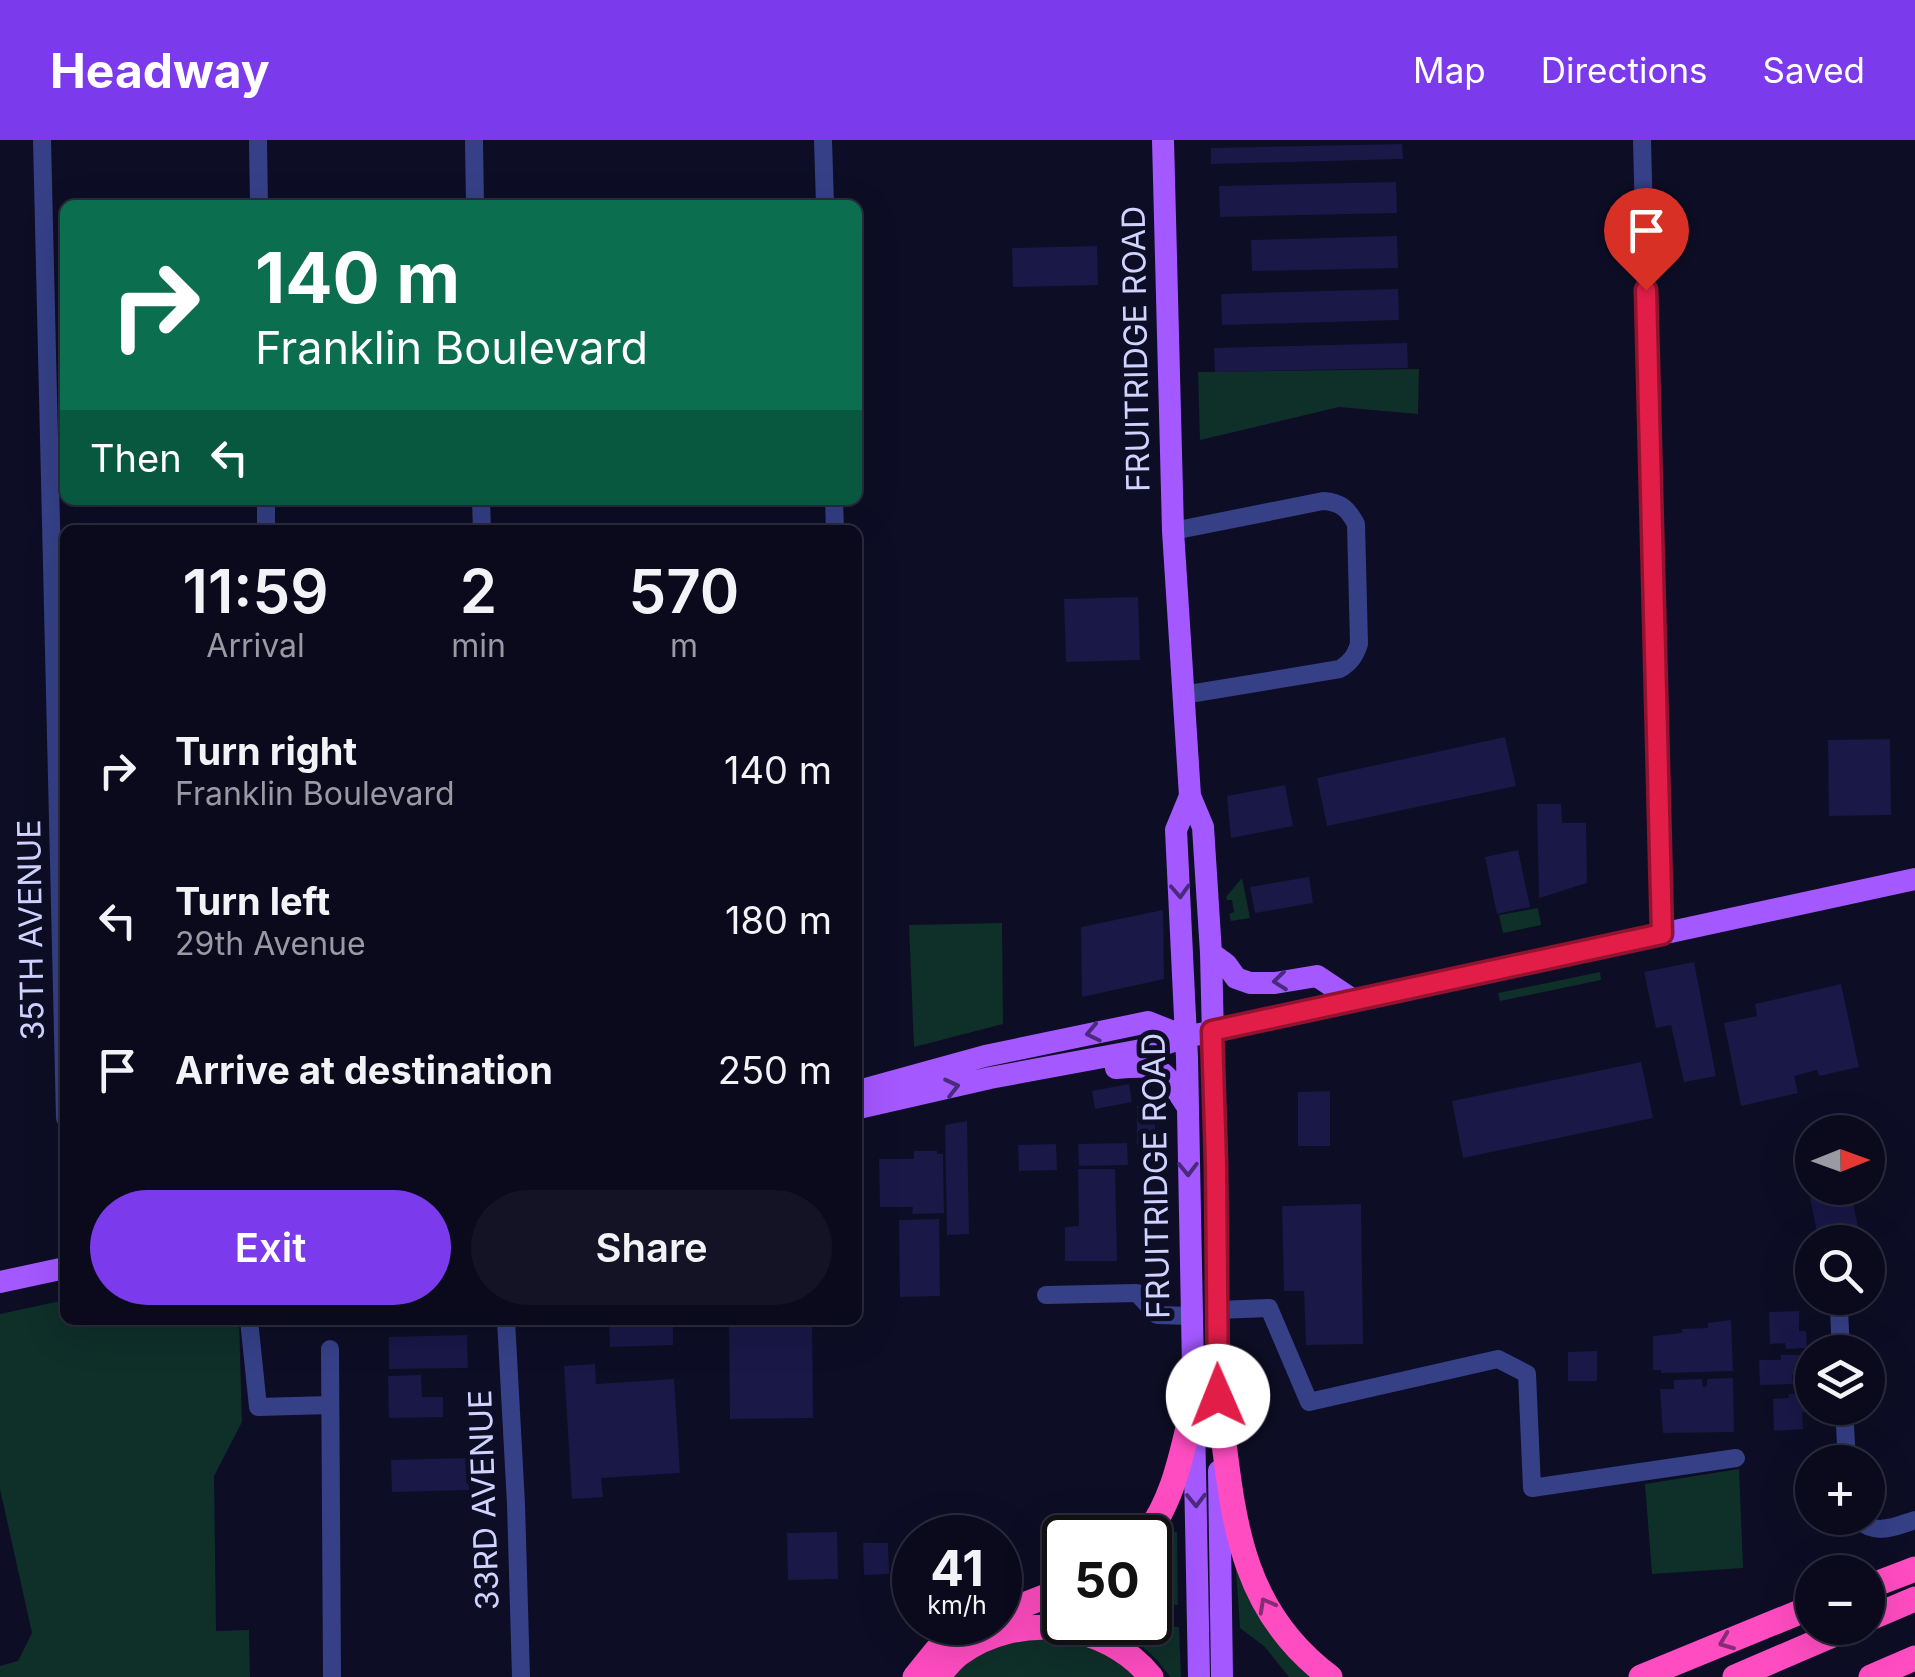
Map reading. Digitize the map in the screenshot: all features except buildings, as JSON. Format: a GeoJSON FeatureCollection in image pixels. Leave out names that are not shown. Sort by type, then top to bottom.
{"type":"FeatureCollection","features":[{"type":"Feature","properties":{"kind":"highway"},"geometry":{"type":"LineString","coordinates":[[1161,1515],[1206,1400]]}},
{"type":"Feature","properties":{"kind":"highway"},"geometry":{"type":"LineString","coordinates":[[1206,1400],[1251,1578],[1276,1624],[1310,1662],[1330,1677]]}},
{"type":"Feature","properties":{"kind":"highway"},"geometry":{"type":"LineString","coordinates":[[1885,1580],[1915,1569]]}},
{"type":"Feature","properties":{"kind":"highway"},"geometry":{"type":"LineString","coordinates":[[1885,1612],[1915,1599]]}},
{"type":"Feature","properties":{"kind":"highway"},"geometry":{"type":"LineString","coordinates":[[1640,1677],[1795,1614]]}},
{"type":"Feature","properties":{"kind":"highway"},"geometry":{"type":"LineString","coordinates":[[937,1677],[959,1654],[996,1634],[1036,1626],[1078,1630],[1116,1646],[1151,1677]]}},
{"type":"Feature","properties":{"kind":"highway"},"geometry":{"type":"LineString","coordinates":[[915,1677],[945,1645]]}},
{"type":"Feature","properties":{"kind":"highway"},"geometry":{"type":"LineString","coordinates":[[1735,1677],[1809,1645]]}},
{"type":"Feature","properties":{"kind":"highway"},"geometry":{"type":"LineString","coordinates":[[1871,1677],[1915,1658]]}},
{"type":"Feature","properties":{"kind":"highway"},"geometry":{"type":"LineString","coordinates":[[1906,1677],[1915,1672]]}},
{"type":"Feature","properties":{"kind":"main road","name":"FRUITRIDGE ROAD"},"geometry":{"type":"LineString","coordinates":[[1163,140],[1173,531],[1190,796],[1203,828],[1211,953],[1216,1164],[1217,1310],[1206,1400],[1199,1677]]}},
{"type":"Feature","properties":{"kind":"main road","name":"FRUITRIDGE ROAD"},"geometry":{"type":"LineString","coordinates":[[1190,796],[1176,830],[1186,1037],[1192,1316],[1206,1400],[1222,1677]]}},
{"type":"Feature","properties":{"kind":"main road"},"geometry":{"type":"LineString","coordinates":[[862,1107],[1152,1048],[1212,1031],[1915,879]]}},
{"type":"Feature","properties":{"kind":"main road"},"geometry":{"type":"LineString","coordinates":[[1211,953],[1236,978],[1250,984],[1316,976],[1352,1000]]}},
{"type":"Feature","properties":{"kind":"main road"},"geometry":{"type":"LineString","coordinates":[[862,1090],[985,1056],[1148,1022],[1186,1037]]}},
{"type":"Feature","properties":{"kind":"main road"},"geometry":{"type":"LineString","coordinates":[[1058,1064],[1080,1072],[1158,1068],[1167,1074],[1188,1106]]}},
{"type":"Feature","properties":{"kind":"main road"},"geometry":{"type":"LineString","coordinates":[[0,1282],[60,1269]]}},
{"type":"Feature","properties":{"kind":"street","name":"35TH AVENUE"},"geometry":{"type":"LineString","coordinates":[[42,140],[60,905]]}},
{"type":"Feature","properties":{"kind":"street"},"geometry":{"type":"LineString","coordinates":[[258,140],[260,200]]}},
{"type":"Feature","properties":{"kind":"street"},"geometry":{"type":"LineString","coordinates":[[474,140],[475,200]]}},
{"type":"Feature","properties":{"kind":"street"},"geometry":{"type":"LineString","coordinates":[[824,140],[825,200]]}},
{"type":"Feature","properties":{"kind":"street"},"geometry":{"type":"LineString","coordinates":[[1642,140],[1662,934]]}},
{"type":"Feature","properties":{"kind":"street"},"geometry":{"type":"LineString","coordinates":[[1173,531],[1323,501],[1340,504],[1356,524],[1359,644],[1349,663],[1340,668],[1183,695]]}},
{"type":"Feature","properties":{"kind":"street"},"geometry":{"type":"LineString","coordinates":[[1046,1295],[1137,1293],[1156,1314],[1192,1316]]}},
{"type":"Feature","properties":{"kind":"street"},"geometry":{"type":"LineString","coordinates":[[1217,1310],[1269,1308],[1308,1402],[1498,1359],[1527,1374],[1532,1488],[1736,1458]]}},
{"type":"Feature","properties":{"kind":"street"},"geometry":{"type":"LineString","coordinates":[[250,1325],[258,1407],[330,1404]]}},
{"type":"Feature","properties":{"kind":"street","name":"33RD AVENUE"},"geometry":{"type":"LineString","coordinates":[[506,1325],[521,1677]]}},
{"type":"Feature","properties":{"kind":"street"},"geometry":{"type":"LineString","coordinates":[[330,1349],[332,1677]]}},
{"type":"Feature","properties":{"kind":"street"},"geometry":{"type":"LineString","coordinates":[[1885,1528],[1915,1520]]}},
{"type":"Feature","properties":{"kind":"green space"},"geometry":{"type":"Polygon","coordinates":[[[1419,369],[1418,414],[1339,407],[1200,440],[1198,372],[1419,369]]]}},
{"type":"Feature","properties":{"kind":"green space"},"geometry":{"type":"Polygon","coordinates":[[[1242,878],[1250,918],[1231,921],[1232,900],[1226,897],[1242,878]]]}},
{"type":"Feature","properties":{"kind":"green space"},"geometry":{"type":"Polygon","coordinates":[[[1538,908],[1541,925],[1503,933],[1499,915],[1538,908]]]}},
{"type":"Feature","properties":{"kind":"green space"},"geometry":{"type":"Polygon","coordinates":[[[1002,923],[1003,1024],[914,1047],[909,925],[1002,923]]]}},
{"type":"Feature","properties":{"kind":"green space"},"geometry":{"type":"Polygon","coordinates":[[[1600,972],[1601,980],[1500,1001],[1498,993],[1600,972]]]}},
{"type":"Feature","properties":{"kind":"green space"},"geometry":{"type":"Polygon","coordinates":[[[60,1301],[60,1325],[239,1325],[242,1422],[214,1476],[216,1631],[249,1630],[250,1677],[0,1677],[0,1666],[18,1661],[32,1633],[0,1489],[0,1314],[60,1301]]]}},
{"type":"Feature","properties":{"kind":"green space"},"geometry":{"type":"Polygon","coordinates":[[[1739,1469],[1743,1568],[1652,1574],[1645,1484],[1739,1469]]]}},
{"type":"Feature","properties":{"kind":"green space"},"geometry":{"type":"Polygon","coordinates":[[[1172,1532],[1177,1532],[1178,1605],[1172,1604],[1172,1532]]]}},
{"type":"Feature","properties":{"kind":"green space"},"geometry":{"type":"Polygon","coordinates":[[[1235,1556],[1321,1677],[1289,1677],[1265,1647],[1240,1628],[1235,1556]]]}},
{"type":"Feature","properties":{"kind":"green space"},"geometry":{"type":"Polygon","coordinates":[[[1172,1627],[1179,1627],[1181,1677],[1170,1677],[1140,1645],[1172,1645],[1172,1627]]]}},
{"type":"Feature","properties":{"kind":"green space"},"geometry":{"type":"Polygon","coordinates":[[[1042,1639],[1042,1645],[1085,1645],[1104,1651],[1140,1677],[945,1677],[993,1645],[1022,1645],[1022,1640],[1042,1639]]]}},
{"type":"Feature","properties":{"kind":"route"},"geometry":{"type":"LineString","coordinates":[[1218,1396],[1212,1031],[1662,934],[1646,290]]}}]}
